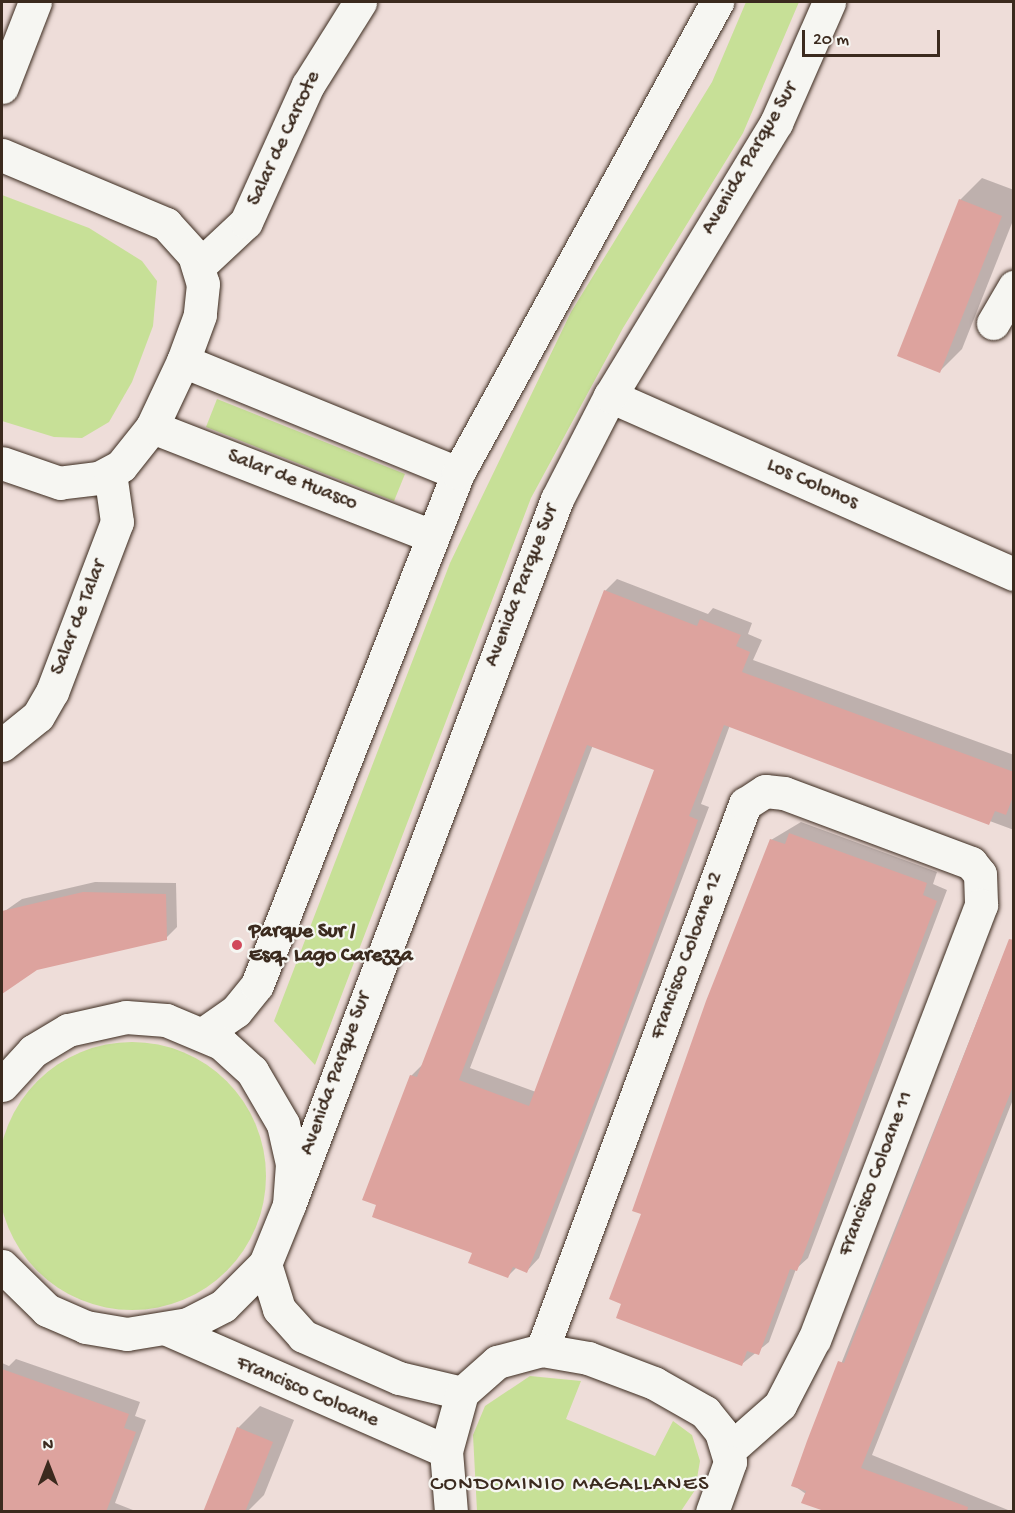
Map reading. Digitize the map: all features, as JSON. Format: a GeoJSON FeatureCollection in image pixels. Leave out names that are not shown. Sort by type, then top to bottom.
{"type":"FeatureCollection","features":[{"type":"Feature","properties":{"kind":"street"},"geometry":{"type":"LineString","coordinates":[[2,87],[35,2]]}},
{"type":"Feature","properties":{"kind":"street","name":"Salar de Carcote"},"geometry":{"type":"LineString","coordinates":[[199,266],[246,222],[308,85],[360,2]]}},
{"type":"Feature","properties":{"kind":"street"},"geometry":{"type":"LineString","coordinates":[[203,1034],[236,1011],[270,957],[458,473],[717,2]]}},
{"type":"Feature","properties":{"kind":"street","name":"Avenida Parque Sur"},"geometry":{"type":"LineString","coordinates":[[265,1263],[289,1205],[541,536],[610,396],[776,123],[830,2]]}},
{"type":"Feature","properties":{"kind":"street"},"geometry":{"type":"LineString","coordinates":[[2,154],[166,224],[199,266],[201,307],[183,361],[152,427],[130,458],[110,473],[60,483],[2,463]]}},
{"type":"Feature","properties":{"kind":"street"},"geometry":{"type":"LineString","coordinates":[[993,323],[1014,287]]}},
{"type":"Feature","properties":{"kind":"street"},"geometry":{"type":"LineString","coordinates":[[183,361],[458,473]]}},
{"type":"Feature","properties":{"kind":"street","name":"Los Colonos"},"geometry":{"type":"LineString","coordinates":[[610,396],[1014,574]]}},
{"type":"Feature","properties":{"kind":"street","name":"Salar de Huasco"},"geometry":{"type":"LineString","coordinates":[[152,427],[432,536]]}},
{"type":"Feature","properties":{"kind":"street","name":"Salar de Talar"},"geometry":{"type":"LineString","coordinates":[[2,745],[38,716],[52,692],[117,522],[110,473]]}},
{"type":"Feature","properties":{"kind":"street","name":"Francisco Coloane 12"},"geometry":{"type":"LineString","coordinates":[[542,1350],[745,804],[765,791],[784,793],[971,863],[980,874]]}},
{"type":"Feature","properties":{"kind":"street","name":"Francisco Coloane 11"},"geometry":{"type":"LineString","coordinates":[[728,1451],[780,1405],[797,1378],[981,905],[980,874]]}},
{"type":"Feature","properties":{"kind":"street"},"geometry":{"type":"LineString","coordinates":[[2,1085],[33,1051],[86,1024],[146,1017],[203,1034],[238,1056],[275,1105],[292,1164],[289,1205]]}},
{"type":"Feature","properties":{"kind":"street"},"geometry":{"type":"LineString","coordinates":[[2,1266],[31,1297],[66,1320],[106,1332],[169,1330],[223,1306],[265,1263],[279,1309],[303,1336],[399,1378],[462,1393]]}},
{"type":"Feature","properties":{"kind":"street","name":"Francisco Coloane"},"geometry":{"type":"LineString","coordinates":[[169,1330],[446,1451]]}},
{"type":"Feature","properties":{"kind":"street"},"geometry":{"type":"LineString","coordinates":[[452,1512],[446,1451],[462,1393],[497,1362],[542,1350],[588,1358],[684,1396],[716,1424],[728,1451],[730,1473],[718,1510]]}},
{"type":"Feature","properties":{"kind":"green space"},"geometry":{"type":"Polygon","coordinates":[[[746,2],[799,2],[743,133],[623,328],[531,498],[315,1065],[274,1021],[450,563],[571,312],[712,82],[746,2]]]}},
{"type":"Feature","properties":{"kind":"green space"},"geometry":{"type":"Polygon","coordinates":[[[2,195],[89,228],[142,261],[157,281],[153,326],[132,382],[109,422],[82,438],[54,437],[2,421],[2,195]]]}},
{"type":"Feature","properties":{"kind":"green space"},"geometry":{"type":"Polygon","coordinates":[[[217,399],[405,474],[394,501],[206,427],[217,399]]]}},
{"type":"Feature","properties":{"kind":"green space"},"geometry":{"type":"Polygon","coordinates":[[[132,1042],[158,1045],[183,1052],[206,1065],[227,1081],[243,1102],[256,1125],[263,1150],[266,1176],[263,1202],[256,1227],[243,1250],[227,1271],[206,1287],[183,1300],[158,1307],[132,1310],[106,1307],[81,1300],[58,1287],[37,1271],[21,1250],[8,1227],[1,1202],[-2,1176],[1,1150],[8,1125],[21,1102],[37,1081],[58,1065],[81,1052],[106,1045],[132,1042]]]}},
{"type":"Feature","properties":{"kind":"green space"},"geometry":{"type":"Polygon","coordinates":[[[530,1376],[581,1381],[566,1419],[655,1456],[673,1421],[692,1435],[700,1461],[695,1490],[681,1511],[477,1511],[473,1435],[485,1406],[530,1376]]]}},
{"type":"Feature","properties":{"kind":"building"},"geometry":{"type":"Polygon","coordinates":[[[959,199],[1002,216],[940,373],[897,356],[959,199]]]}},
{"type":"Feature","properties":{"kind":"building"},"geometry":{"type":"Polygon","coordinates":[[[604,590],[697,626],[700,619],[741,635],[736,646],[750,652],[742,672],[1014,772],[1014,794],[1006,815],[995,811],[989,825],[724,725],[689,816],[698,820],[609,1065],[527,1273],[513,1267],[508,1278],[468,1263],[472,1253],[372,1217],[376,1205],[362,1200],[410,1075],[417,1077],[604,590]],[[587,745],[459,1080],[529,1106],[654,770],[587,745]]]}},
{"type":"Feature","properties":{"kind":"building"},"geometry":{"type":"Polygon","coordinates":[[[789,833],[927,883],[923,895],[937,901],[797,1271],[790,1269],[759,1355],[747,1351],[742,1366],[616,1318],[621,1304],[609,1299],[641,1214],[632,1211],[706,1001],[770,839],[785,844],[789,833]]]}},
{"type":"Feature","properties":{"kind":"building"},"geometry":{"type":"Polygon","coordinates":[[[83,892],[166,894],[167,940],[37,970],[2,994],[2,911],[83,892]]]}},
{"type":"Feature","properties":{"kind":"building"},"geometry":{"type":"Polygon","coordinates":[[[1009,939],[1014,940],[1014,1084],[861,1468],[968,1507],[967,1512],[827,1512],[801,1503],[806,1491],[791,1486],[838,1361],[844,1363],[1009,939]]]}},
{"type":"Feature","properties":{"kind":"building"},"geometry":{"type":"Polygon","coordinates":[[[2,1369],[129,1414],[124,1428],[136,1432],[106,1512],[2,1512],[2,1369]]]}},
{"type":"Feature","properties":{"kind":"building"},"geometry":{"type":"Polygon","coordinates":[[[237,1427],[273,1442],[245,1512],[203,1512],[237,1427]]]}},
{"type":"Feature","properties":{"kind":"place","name":"Parque Sur / Esq. Lago Carezza"},"geometry":{"type":"Point","coordinates":[237,945]}},
{"type":"Feature","properties":{"kind":"district","name":"CONDOMINIO MAGALLANES"},"geometry":{"type":"Point","coordinates":[570,1486]}}]}
